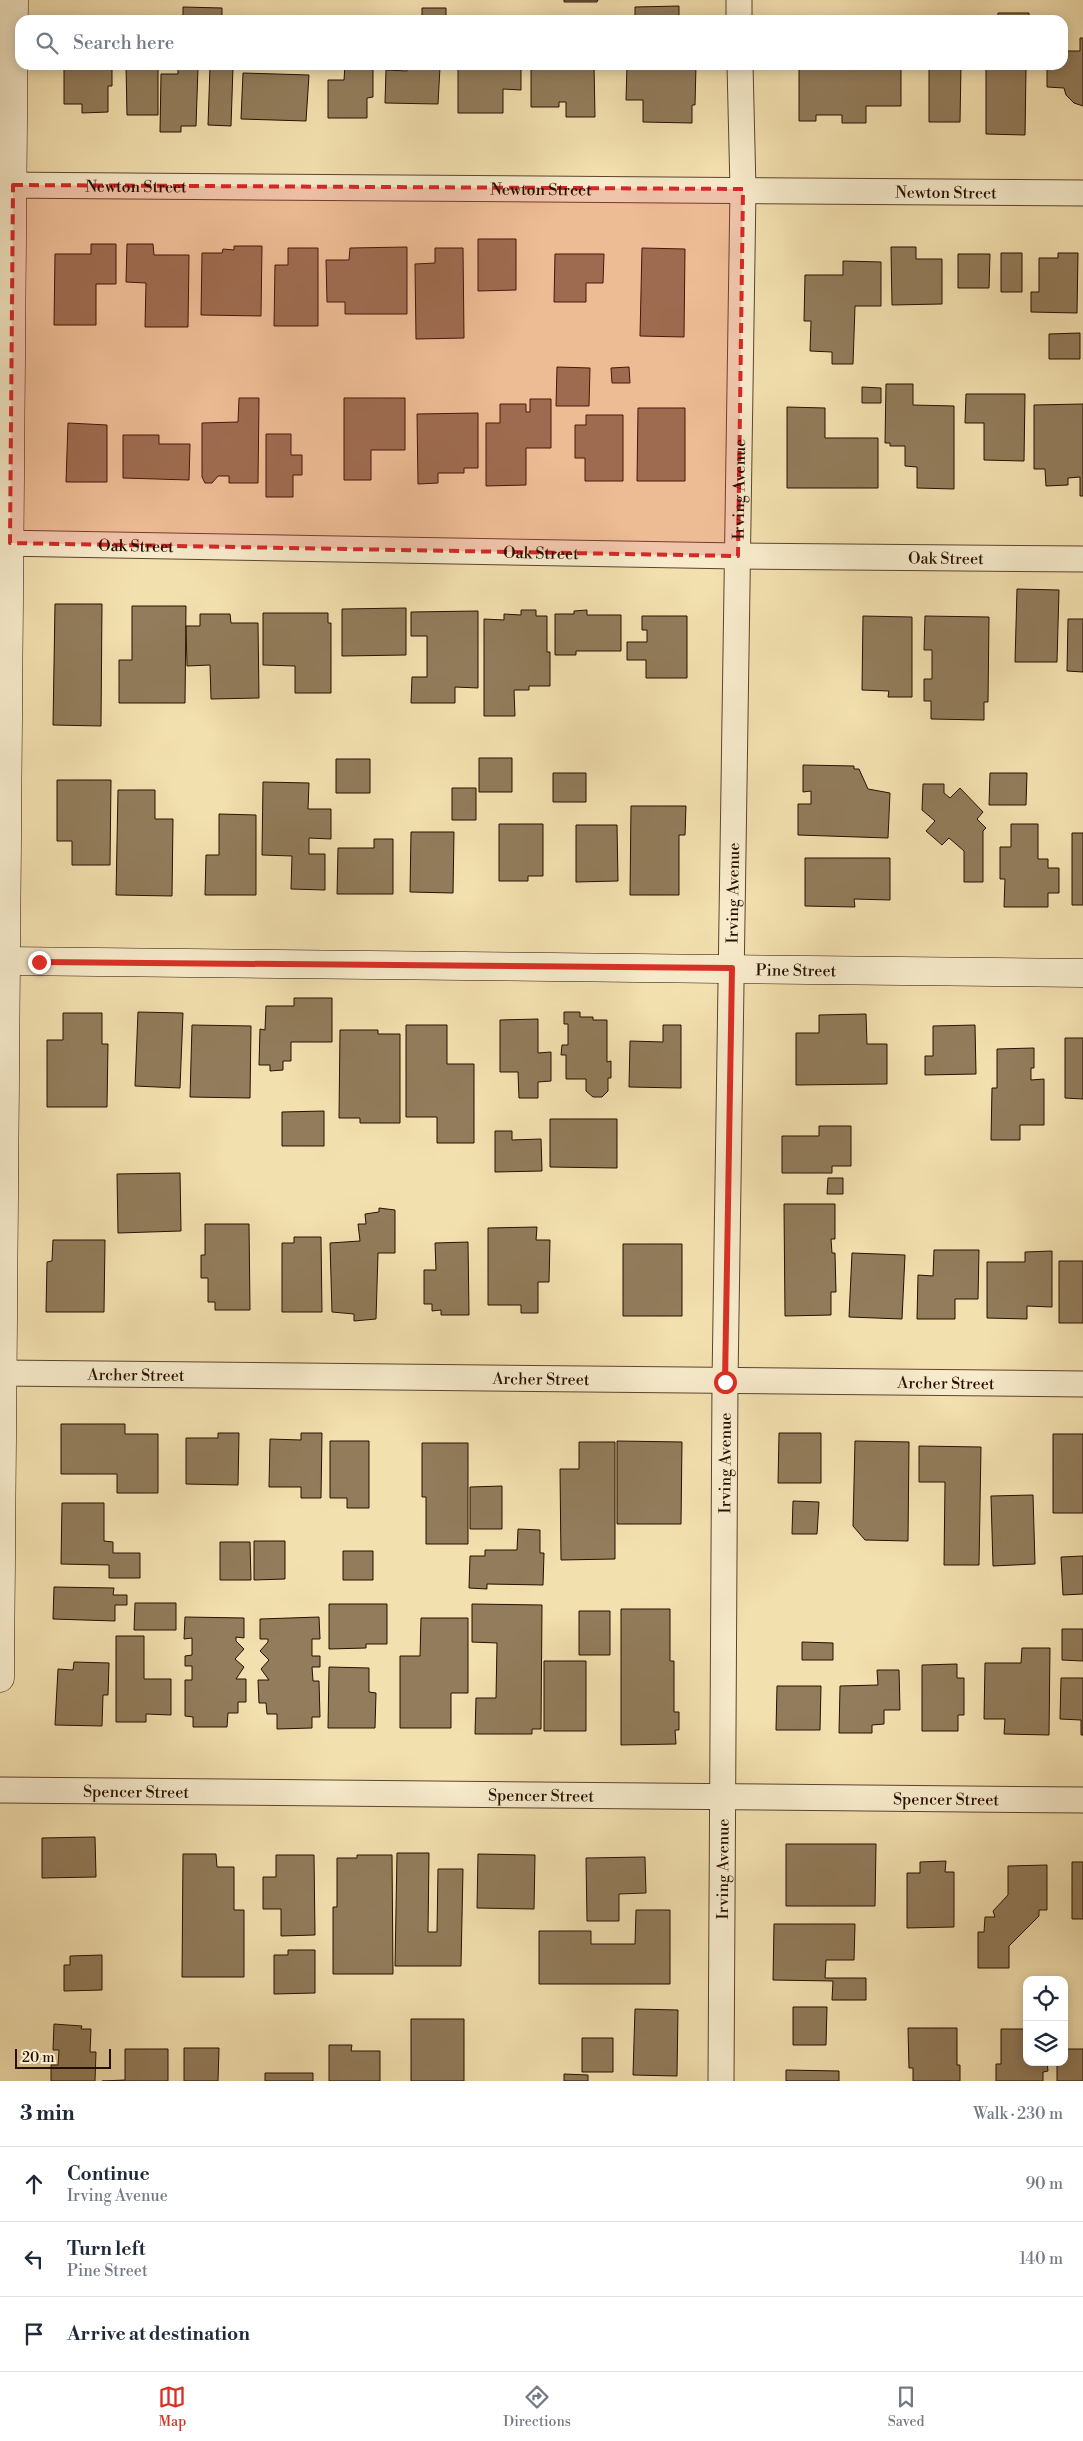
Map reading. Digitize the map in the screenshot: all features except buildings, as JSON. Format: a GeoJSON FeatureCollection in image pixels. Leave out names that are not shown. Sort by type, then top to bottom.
{"type":"FeatureCollection","features":[{"type":"Feature","properties":{"kind":"street"},"geometry":{"type":"LineString","coordinates":[[0,1678],[6,185],[14,0]]}},
{"type":"Feature","properties":{"kind":"street"},"geometry":{"type":"LineString","coordinates":[[739,0],[739,15]]}},
{"type":"Feature","properties":{"kind":"street","name":"Irving Avenue"},"geometry":{"type":"LineString","coordinates":[[721,2081],[725,1382],[743,189],[740,70]]}},
{"type":"Feature","properties":{"kind":"street","name":"Newton Street"},"geometry":{"type":"LineString","coordinates":[[6,185],[743,189],[1083,194]]}},
{"type":"Feature","properties":{"kind":"street","name":"Oak Street"},"geometry":{"type":"LineString","coordinates":[[5,543],[738,556],[1083,559]]}},
{"type":"Feature","properties":{"kind":"street","name":"Pine Street"},"geometry":{"type":"LineString","coordinates":[[3,961],[1083,973]]}},
{"type":"Feature","properties":{"kind":"street","name":"Archer Street"},"geometry":{"type":"LineString","coordinates":[[2,1373],[725,1382],[1083,1384]]}},
{"type":"Feature","properties":{"kind":"street","name":"Spencer Street"},"geometry":{"type":"LineString","coordinates":[[0,1790],[1083,1800]]}},
{"type":"Feature","properties":{"kind":"highlighted area"},"geometry":{"type":"Polygon","coordinates":[[[13,185],[743,189],[738,556],[10,543],[13,185]]]}},
{"type":"Feature","properties":{"kind":"route"},"geometry":{"type":"LineString","coordinates":[[39,962],[732,968],[725,1382]]}}]}
